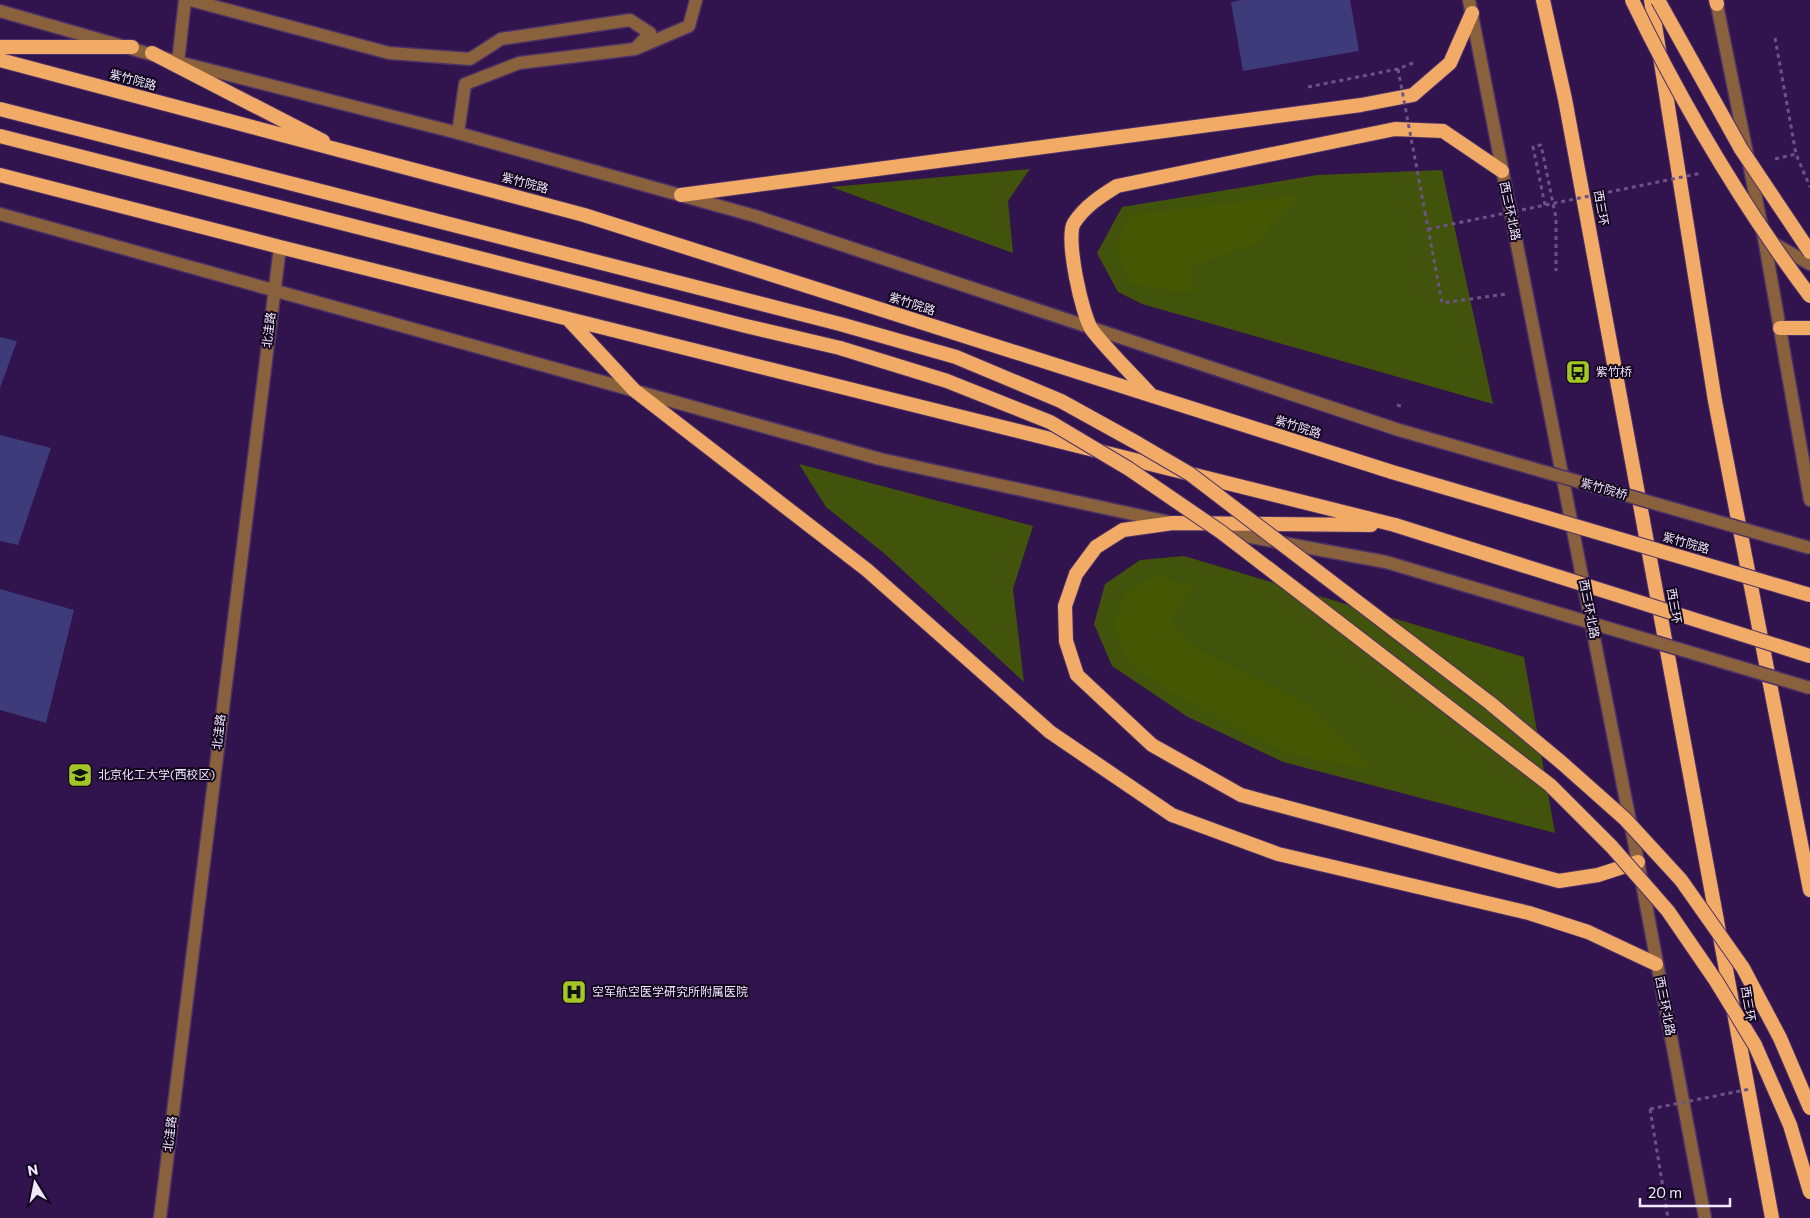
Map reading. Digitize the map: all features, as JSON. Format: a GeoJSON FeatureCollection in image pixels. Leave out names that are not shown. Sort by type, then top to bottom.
{"type":"FeatureCollection","features":[{"type":"Feature","properties":{"kind":"highway","name":"西三环"},"geometry":{"type":"LineString","coordinates":[[1543,0],[1565,99],[1772,1218]]}},
{"type":"Feature","properties":{"kind":"highway"},"geometry":{"type":"LineString","coordinates":[[1632,0],[1688,108],[1737,191],[1810,296]]}},
{"type":"Feature","properties":{"kind":"highway"},"geometry":{"type":"LineString","coordinates":[[1651,0],[1715,401],[1810,890]]}},
{"type":"Feature","properties":{"kind":"highway"},"geometry":{"type":"LineString","coordinates":[[1658,0],[1741,149],[1810,252]]}},
{"type":"Feature","properties":{"kind":"highway"},"geometry":{"type":"LineString","coordinates":[[681,195],[1351,106],[1413,95],[1450,62],[1470,7]]}},
{"type":"Feature","properties":{"kind":"highway"},"geometry":{"type":"LineString","coordinates":[[0,47],[132,47]]}},
{"type":"Feature","properties":{"kind":"highway"},"geometry":{"type":"LineString","coordinates":[[152,53],[348,154]]}},
{"type":"Feature","properties":{"kind":"highway","name":"紫竹院路"},"geometry":{"type":"LineString","coordinates":[[0,60],[348,154],[584,215],[1392,472],[1810,594]]}},
{"type":"Feature","properties":{"kind":"highway"},"geometry":{"type":"LineString","coordinates":[[0,109],[840,324],[956,357],[1061,401],[1138,443],[1190,474],[1490,703],[1625,819],[1681,880],[1742,968],[1780,1038],[1810,1108]]}},
{"type":"Feature","properties":{"kind":"highway"},"geometry":{"type":"LineString","coordinates":[[1151,395],[1091,328],[1078,289],[1072,254],[1073,225],[1092,202],[1117,186],[1395,129],[1443,131],[1502,171]]}},
{"type":"Feature","properties":{"kind":"highway"},"geometry":{"type":"LineString","coordinates":[[0,136],[736,324],[840,348],[947,381],[1050,422],[1129,469],[1221,532],[1550,785],[1605,840],[1668,911],[1716,981],[1755,1046],[1790,1125],[1810,1192]]}},
{"type":"Feature","properties":{"kind":"highway"},"geometry":{"type":"LineString","coordinates":[[0,175],[280,247],[1395,525],[1810,656]]}},
{"type":"Feature","properties":{"kind":"highway"},"geometry":{"type":"LineString","coordinates":[[567,318],[634,390],[867,570],[1050,732],[1172,815],[1278,854],[1529,913],[1588,932],[1656,964]]}},
{"type":"Feature","properties":{"kind":"highway"},"geometry":{"type":"LineString","coordinates":[[1780,328],[1810,328]]}},
{"type":"Feature","properties":{"kind":"highway"},"geometry":{"type":"LineString","coordinates":[[1395,525],[1173,523],[1123,530],[1096,547],[1076,574],[1065,606],[1066,641],[1077,675],[1152,744],[1241,795],[1559,881],[1598,876],[1638,862]]}},
{"type":"Feature","properties":{"kind":"street"},"geometry":{"type":"LineString","coordinates":[[178,62],[185,0]]}},
{"type":"Feature","properties":{"kind":"street"},"geometry":{"type":"LineString","coordinates":[[190,0],[389,54],[470,59],[501,39],[630,20],[650,33],[636,49]]}},
{"type":"Feature","properties":{"kind":"street"},"geometry":{"type":"LineString","coordinates":[[465,84],[519,63],[636,49],[689,26],[696,0]]}},
{"type":"Feature","properties":{"kind":"street"},"geometry":{"type":"LineString","coordinates":[[1716,1],[1764,238],[1810,500]]}},
{"type":"Feature","properties":{"kind":"street","name":"西三环北路"},"geometry":{"type":"LineString","coordinates":[[1470,7],[1638,862],[1705,1218]]}},
{"type":"Feature","properties":{"kind":"street"},"geometry":{"type":"LineString","coordinates":[[0,11],[132,47],[178,62],[458,133],[755,216],[1091,328]]}},
{"type":"Feature","properties":{"kind":"street"},"geometry":{"type":"LineString","coordinates":[[458,133],[470,59]]}},
{"type":"Feature","properties":{"kind":"street"},"geometry":{"type":"LineString","coordinates":[[0,214],[880,459],[1173,523],[1386,562],[1810,688]]}},
{"type":"Feature","properties":{"kind":"street"},"geometry":{"type":"LineString","coordinates":[[1764,238],[1810,264]]}},
{"type":"Feature","properties":{"kind":"street","name":"北洼路"},"geometry":{"type":"LineString","coordinates":[[160,1218],[280,247]]}},
{"type":"Feature","properties":{"kind":"street","name":"紫竹院桥"},"geometry":{"type":"LineString","coordinates":[[1091,328],[1399,430],[1810,548]]}},
{"type":"Feature","properties":{"kind":"path"},"geometry":{"type":"LineString","coordinates":[[1775,38],[1796,154],[1810,187]]}},
{"type":"Feature","properties":{"kind":"path"},"geometry":{"type":"LineString","coordinates":[[1302,88],[1398,69],[1415,62]]}},
{"type":"Feature","properties":{"kind":"path"},"geometry":{"type":"LineString","coordinates":[[1398,69],[1442,303],[1527,291]]}},
{"type":"Feature","properties":{"kind":"path"},"geometry":{"type":"LineString","coordinates":[[1545,206],[1533,147],[1541,145],[1556,218],[1556,271]]}},
{"type":"Feature","properties":{"kind":"path"},"geometry":{"type":"LineString","coordinates":[[1767,160],[1796,154]]}},
{"type":"Feature","properties":{"kind":"path"},"geometry":{"type":"LineString","coordinates":[[1428,229],[1709,172]]}},
{"type":"Feature","properties":{"kind":"path"},"geometry":{"type":"LineString","coordinates":[[1668,1218],[1650,1109],[1754,1088]]}},
{"type":"Feature","properties":{"kind":"green space"},"geometry":{"type":"Polygon","coordinates":[[[1030,169],[1008,201],[1013,253],[831,187],[1030,169]]]}},
{"type":"Feature","properties":{"kind":"green space"},"geometry":{"type":"Polygon","coordinates":[[[1442,170],[1493,404],[1142,304],[1118,292],[1097,253],[1122,207],[1317,175],[1442,170]]]}},
{"type":"Feature","properties":{"kind":"green space"},"geometry":{"type":"Polygon","coordinates":[[[1302,194],[1273,223],[1259,242],[1192,267],[1195,292],[1171,291],[1128,283],[1116,248],[1129,215],[1302,194]]]}},
{"type":"Feature","properties":{"kind":"green space"},"geometry":{"type":"Polygon","coordinates":[[[799,464],[1033,526],[1013,589],[1024,682],[885,554],[826,507],[799,464]]]}},
{"type":"Feature","properties":{"kind":"green space"},"geometry":{"type":"Polygon","coordinates":[[[1184,556],[1524,657],[1555,833],[1283,762],[1188,717],[1112,666],[1094,624],[1105,584],[1140,560],[1184,556]]]}},
{"type":"Feature","properties":{"kind":"green space"},"geometry":{"type":"Polygon","coordinates":[[[1157,575],[1194,588],[1172,614],[1173,622],[1188,644],[1312,707],[1372,770],[1286,753],[1171,693],[1125,660],[1113,624],[1126,592],[1157,575]]]}},
{"type":"Feature","properties":{"kind":"building"},"geometry":{"type":"Polygon","coordinates":[[[1241,0],[1350,0],[1359,51],[1243,71],[1231,2],[1241,0]]]}},
{"type":"Feature","properties":{"kind":"building"},"geometry":{"type":"Polygon","coordinates":[[[0,337],[17,341],[0,388],[0,337]]]}},
{"type":"Feature","properties":{"kind":"building"},"geometry":{"type":"Polygon","coordinates":[[[0,435],[51,448],[18,545],[0,541],[0,435]]]}},
{"type":"Feature","properties":{"kind":"building"},"geometry":{"type":"Polygon","coordinates":[[[0,589],[74,610],[46,723],[0,710],[0,589]]]}},
{"type":"Feature","properties":{"kind":"place","name":"紫竹桥"},"geometry":{"type":"Point","coordinates":[1578,372]}},
{"type":"Feature","properties":{"kind":"place","name":"北京化工大学(西校区)"},"geometry":{"type":"Point","coordinates":[80,775]}},
{"type":"Feature","properties":{"kind":"place","name":"空军航空医学研究所附属医院"},"geometry":{"type":"Point","coordinates":[574,992]}}]}
